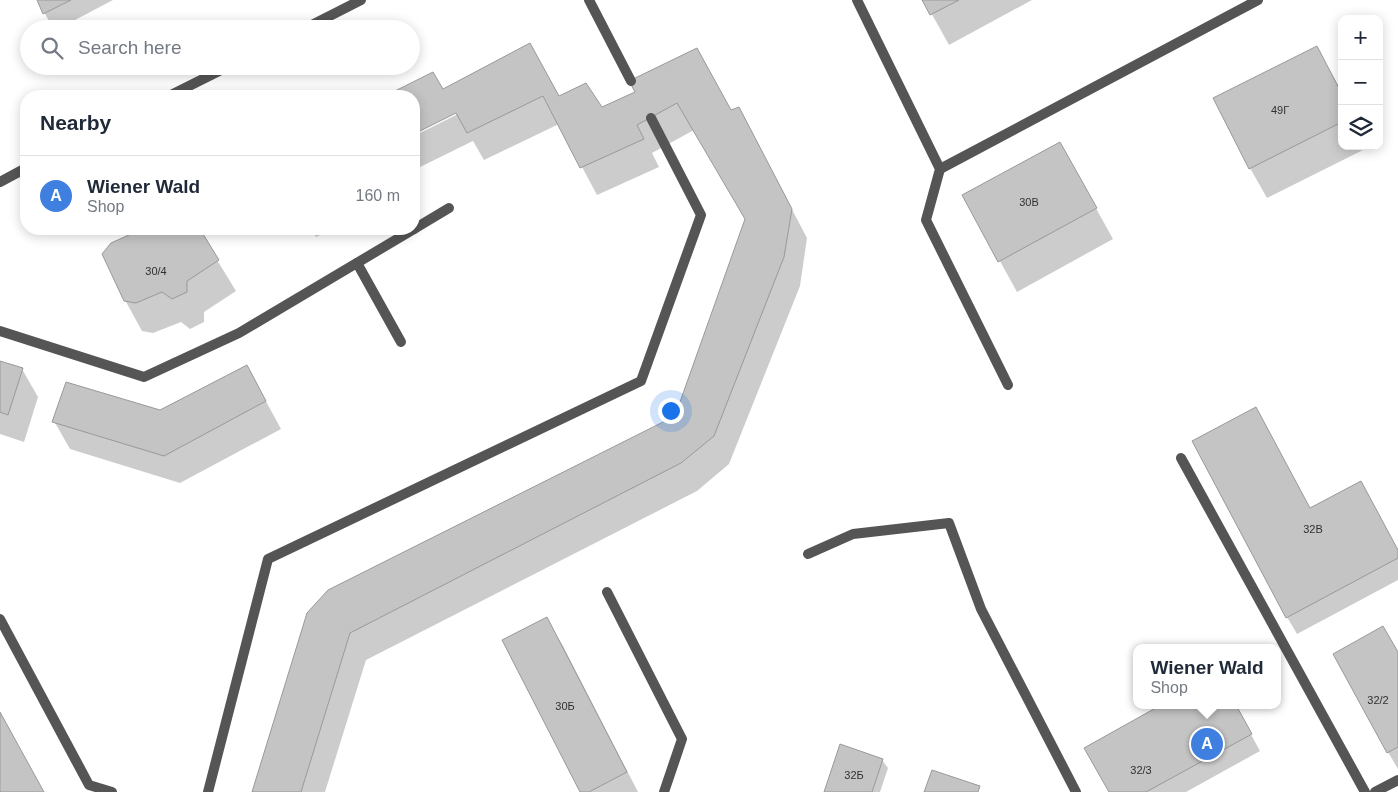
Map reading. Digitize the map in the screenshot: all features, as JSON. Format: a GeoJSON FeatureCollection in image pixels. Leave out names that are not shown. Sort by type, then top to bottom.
{"type":"FeatureCollection","features":[{"type":"Feature","properties":{"kind":"lane"},"geometry":{"type":"LineString","coordinates":[[322,20],[361,0]]}},
{"type":"Feature","properties":{"kind":"lane"},"geometry":{"type":"LineString","coordinates":[[589,0],[631,80]]}},
{"type":"Feature","properties":{"kind":"lane"},"geometry":{"type":"LineString","coordinates":[[857,0],[940,168],[926,220],[1008,385]]}},
{"type":"Feature","properties":{"kind":"lane"},"geometry":{"type":"LineString","coordinates":[[940,168],[1258,0]]}},
{"type":"Feature","properties":{"kind":"lane"},"geometry":{"type":"LineString","coordinates":[[182,90],[211,75]]}},
{"type":"Feature","properties":{"kind":"lane"},"geometry":{"type":"LineString","coordinates":[[208,792],[268,559],[640,381],[701,215],[650,118]]}},
{"type":"Feature","properties":{"kind":"lane"},"geometry":{"type":"LineString","coordinates":[[0,182],[20,171]]}},
{"type":"Feature","properties":{"kind":"lane"},"geometry":{"type":"LineString","coordinates":[[420,225],[449,208]]}},
{"type":"Feature","properties":{"kind":"lane"},"geometry":{"type":"LineString","coordinates":[[0,331],[144,377],[239,334],[404,235]]}},
{"type":"Feature","properties":{"kind":"lane"},"geometry":{"type":"LineString","coordinates":[[357,262],[401,342]]}},
{"type":"Feature","properties":{"kind":"lane"},"geometry":{"type":"LineString","coordinates":[[1181,458],[1365,792]]}},
{"type":"Feature","properties":{"kind":"lane"},"geometry":{"type":"LineString","coordinates":[[808,554],[853,534],[949,523],[981,609],[1076,792]]}},
{"type":"Feature","properties":{"kind":"lane"},"geometry":{"type":"LineString","coordinates":[[607,592],[682,738],[664,792]]}},
{"type":"Feature","properties":{"kind":"lane"},"geometry":{"type":"LineString","coordinates":[[0,619],[89,785],[112,792]]}},
{"type":"Feature","properties":{"kind":"lane"},"geometry":{"type":"LineString","coordinates":[[1375,792],[1398,780]]}},
{"type":"Feature","properties":{"kind":"building"},"geometry":{"type":"Polygon","coordinates":[[[37,0],[71,0],[43,14],[37,0]]]}},
{"type":"Feature","properties":{"kind":"building"},"geometry":{"type":"Polygon","coordinates":[[[922,0],[959,0],[930,15],[922,0]]]}},
{"type":"Feature","properties":{"kind":"building"},"geometry":{"type":"Polygon","coordinates":[[[530,43],[559,96],[586,83],[602,107],[635,92],[629,81],[697,48],[731,110],[739,107],[792,209],[784,257],[714,436],[681,463],[350,633],[301,792],[252,792],[307,613],[328,590],[675,416],[745,219],[677,103],[637,125],[644,139],[580,168],[543,96],[467,133],[456,113],[420,131],[420,90],[397,90],[433,72],[443,89],[530,43]]]}},
{"type":"Feature","properties":{"kind":"building"},"geometry":{"type":"Polygon","coordinates":[[[1317,46],[1338,86],[1338,124],[1249,169],[1213,98],[1317,46]]]}},
{"type":"Feature","properties":{"kind":"building"},"geometry":{"type":"Polygon","coordinates":[[[1060,142],[1097,208],[998,262],[962,195],[1060,142]]]}},
{"type":"Feature","properties":{"kind":"building"},"geometry":{"type":"Polygon","coordinates":[[[129,235],[204,235],[219,260],[187,281],[187,292],[172,299],[162,292],[136,303],[124,301],[102,254],[111,243],[129,235]]]}},
{"type":"Feature","properties":{"kind":"building"},"geometry":{"type":"Polygon","coordinates":[[[0,361],[23,368],[8,415],[0,412],[0,361]]]}},
{"type":"Feature","properties":{"kind":"building"},"geometry":{"type":"Polygon","coordinates":[[[247,365],[266,401],[164,456],[52,422],[66,382],[160,410],[247,365]]]}},
{"type":"Feature","properties":{"kind":"building"},"geometry":{"type":"Polygon","coordinates":[[[1256,407],[1310,508],[1361,481],[1398,550],[1398,558],[1286,618],[1192,441],[1256,407]]]}},
{"type":"Feature","properties":{"kind":"building"},"geometry":{"type":"Polygon","coordinates":[[[547,617],[627,772],[589,792],[580,792],[502,640],[547,617]]]}},
{"type":"Feature","properties":{"kind":"building"},"geometry":{"type":"Polygon","coordinates":[[[1383,626],[1398,652],[1398,747],[1387,753],[1333,654],[1383,626]]]}},
{"type":"Feature","properties":{"kind":"building"},"geometry":{"type":"Polygon","coordinates":[[[1154,709],[1238,709],[1252,734],[1146,792],[1109,792],[1084,748],[1154,709]]]}},
{"type":"Feature","properties":{"kind":"building"},"geometry":{"type":"Polygon","coordinates":[[[0,712],[44,792],[0,792],[0,712]]]}},
{"type":"Feature","properties":{"kind":"building"},"geometry":{"type":"Polygon","coordinates":[[[840,744],[883,759],[872,792],[824,792],[840,744]]]}},
{"type":"Feature","properties":{"kind":"building"},"geometry":{"type":"Polygon","coordinates":[[[932,770],[980,786],[978,792],[924,792],[932,770]]]}},
{"type":"Feature","properties":{"kind":"place","name":"Wiener Wald"},"geometry":{"type":"Point","coordinates":[1207,744]}}]}
